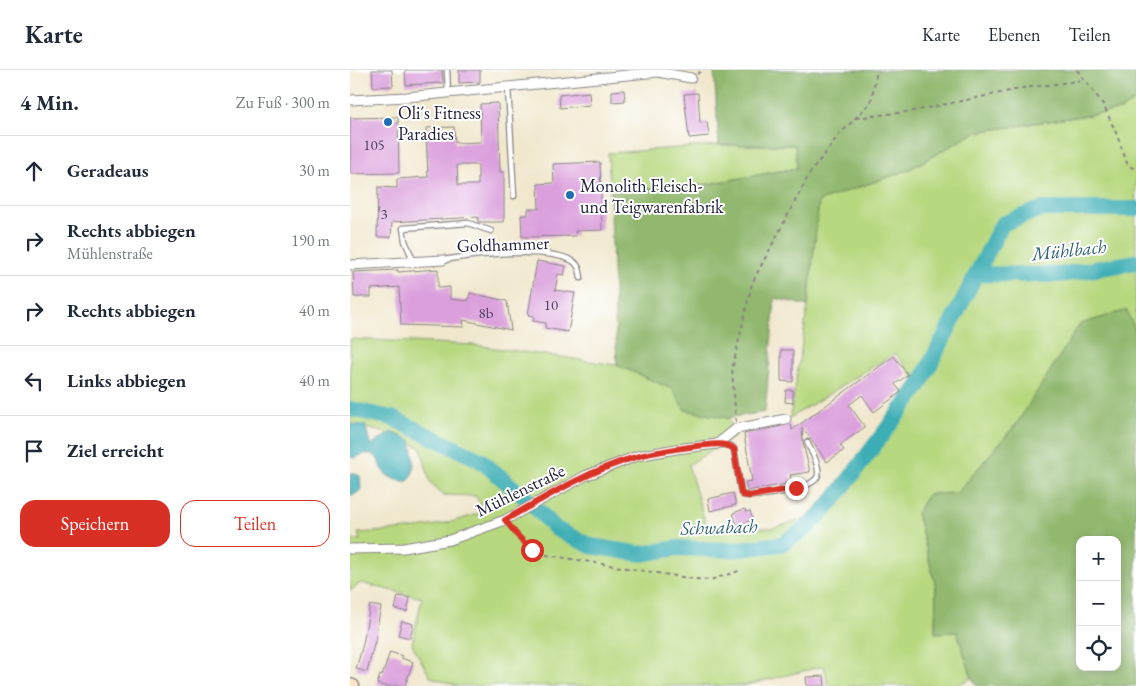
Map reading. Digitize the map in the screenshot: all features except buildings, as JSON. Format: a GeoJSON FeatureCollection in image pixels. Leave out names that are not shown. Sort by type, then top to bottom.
{"type":"FeatureCollection","features":[{"type":"Feature","properties":{"kind":"street"},"geometry":{"type":"LineString","coordinates":[[350,100],[407,97],[658,72],[691,78]]}},
{"type":"Feature","properties":{"kind":"street"},"geometry":{"type":"LineString","coordinates":[[350,265],[443,260]]}},
{"type":"Feature","properties":{"kind":"street"},"geometry":{"type":"LineString","coordinates":[[717,444],[736,429],[786,419]]}},
{"type":"Feature","properties":{"kind":"street","name":"Mühlenstraße"},"geometry":{"type":"LineString","coordinates":[[350,549],[404,548],[450,540],[505,520],[585,476],[637,456],[717,444]]}},
{"type":"Feature","properties":{"kind":"lane"},"geometry":{"type":"LineString","coordinates":[[447,70],[448,93]]}},
{"type":"Feature","properties":{"kind":"lane"},"geometry":{"type":"LineString","coordinates":[[508,87],[514,196]]}},
{"type":"Feature","properties":{"kind":"lane"},"geometry":{"type":"LineString","coordinates":[[414,262],[405,241],[403,228],[468,223],[491,232]]}},
{"type":"Feature","properties":{"kind":"lane","name":"Goldhammer"},"geometry":{"type":"LineString","coordinates":[[443,260],[518,254],[552,255],[574,262],[578,266],[581,278]]}},
{"type":"Feature","properties":{"kind":"lane"},"geometry":{"type":"LineString","coordinates":[[717,444],[731,446],[734,449],[741,493],[750,496],[809,485],[816,480],[819,474],[818,466],[807,442]]}},
{"type":"Feature","properties":{"kind":"path"},"geometry":{"type":"LineString","coordinates":[[736,429],[732,370],[752,283],[810,173],[838,136],[871,102],[877,70]]}},
{"type":"Feature","properties":{"kind":"path"},"geometry":{"type":"LineString","coordinates":[[1077,70],[1103,104],[1128,166],[1136,168]]}},
{"type":"Feature","properties":{"kind":"path"},"geometry":{"type":"LineString","coordinates":[[856,118],[913,112],[1024,88],[1085,80]]}},
{"type":"Feature","properties":{"kind":"path"},"geometry":{"type":"LineString","coordinates":[[505,520],[532,550],[557,558],[694,579],[710,580],[742,570]]}},
{"type":"Feature","properties":{"kind":"green space"},"geometry":{"type":"Polygon","coordinates":[[[714,70],[1136,70],[1136,99],[1121,110],[976,132],[908,170],[819,201],[808,306],[775,298],[765,412],[727,418],[685,410],[672,389],[617,365],[610,192],[702,185],[797,168],[795,145],[719,145],[714,70]]]}},
{"type":"Feature","properties":{"kind":"green space"},"geometry":{"type":"Polygon","coordinates":[[[1136,99],[1136,332],[1126,310],[1017,423],[957,493],[928,494],[917,513],[936,587],[935,632],[957,632],[972,678],[954,686],[828,686],[824,666],[743,686],[457,686],[430,677],[412,644],[422,598],[361,583],[350,591],[350,540],[360,540],[358,533],[438,525],[484,511],[476,496],[444,495],[430,482],[421,448],[394,435],[350,424],[350,339],[474,345],[617,365],[672,389],[685,410],[728,418],[737,435],[688,465],[707,528],[773,528],[814,516],[916,380],[895,353],[790,418],[808,306],[819,201],[908,170],[976,132],[1121,110],[1136,99]]]}},
{"type":"Feature","properties":{"kind":"green space"},"geometry":{"type":"Polygon","coordinates":[[[719,145],[795,145],[797,168],[702,185],[610,192],[608,153],[719,145]]]}},
{"type":"Feature","properties":{"kind":"green space"},"geometry":{"type":"Polygon","coordinates":[[[1127,310],[1136,332],[1136,686],[977,686],[972,678],[957,632],[935,633],[936,587],[917,513],[928,494],[957,493],[1017,423],[1080,324],[1127,310]]]}},
{"type":"Feature","properties":{"kind":"water"},"geometry":{"type":"Polygon","coordinates":[[[350,424],[365,425],[371,445],[391,432],[411,440],[414,467],[408,481],[397,480],[388,476],[382,470],[374,455],[350,457],[350,424]]]}},
{"type":"Feature","properties":{"kind":"water"},"geometry":{"type":"Polygon","coordinates":[[[350,473],[360,476],[361,490],[354,495],[350,495],[350,473]]]}},
{"type":"Feature","properties":{"kind":"waterway","name":"Schwabach"},"geometry":{"type":"LineString","coordinates":[[350,409],[392,418],[480,460],[528,500],[556,529],[591,546],[641,554],[677,548],[731,550],[781,544],[807,528],[835,498],[919,386],[1002,224],[1041,209],[1136,209]]}},
{"type":"Feature","properties":{"kind":"waterway","name":"Mühlbach"},"geometry":{"type":"LineString","coordinates":[[977,274],[1059,275],[1136,262]]}},
{"type":"Feature","properties":{"kind":"place","name":"Oli´s Fitness Paradies"},"geometry":{"type":"Point","coordinates":[388,122]}},
{"type":"Feature","properties":{"kind":"place","name":"Monolith Fleisch- und Teigwarenfabrik"},"geometry":{"type":"Point","coordinates":[570,195]}},
{"type":"Feature","properties":{"kind":"route"},"geometry":{"type":"LineString","coordinates":[[532,550],[505,520],[585,476],[637,456],[717,444],[731,446],[734,449],[741,493],[743,495],[750,496],[796,488]]}}]}
